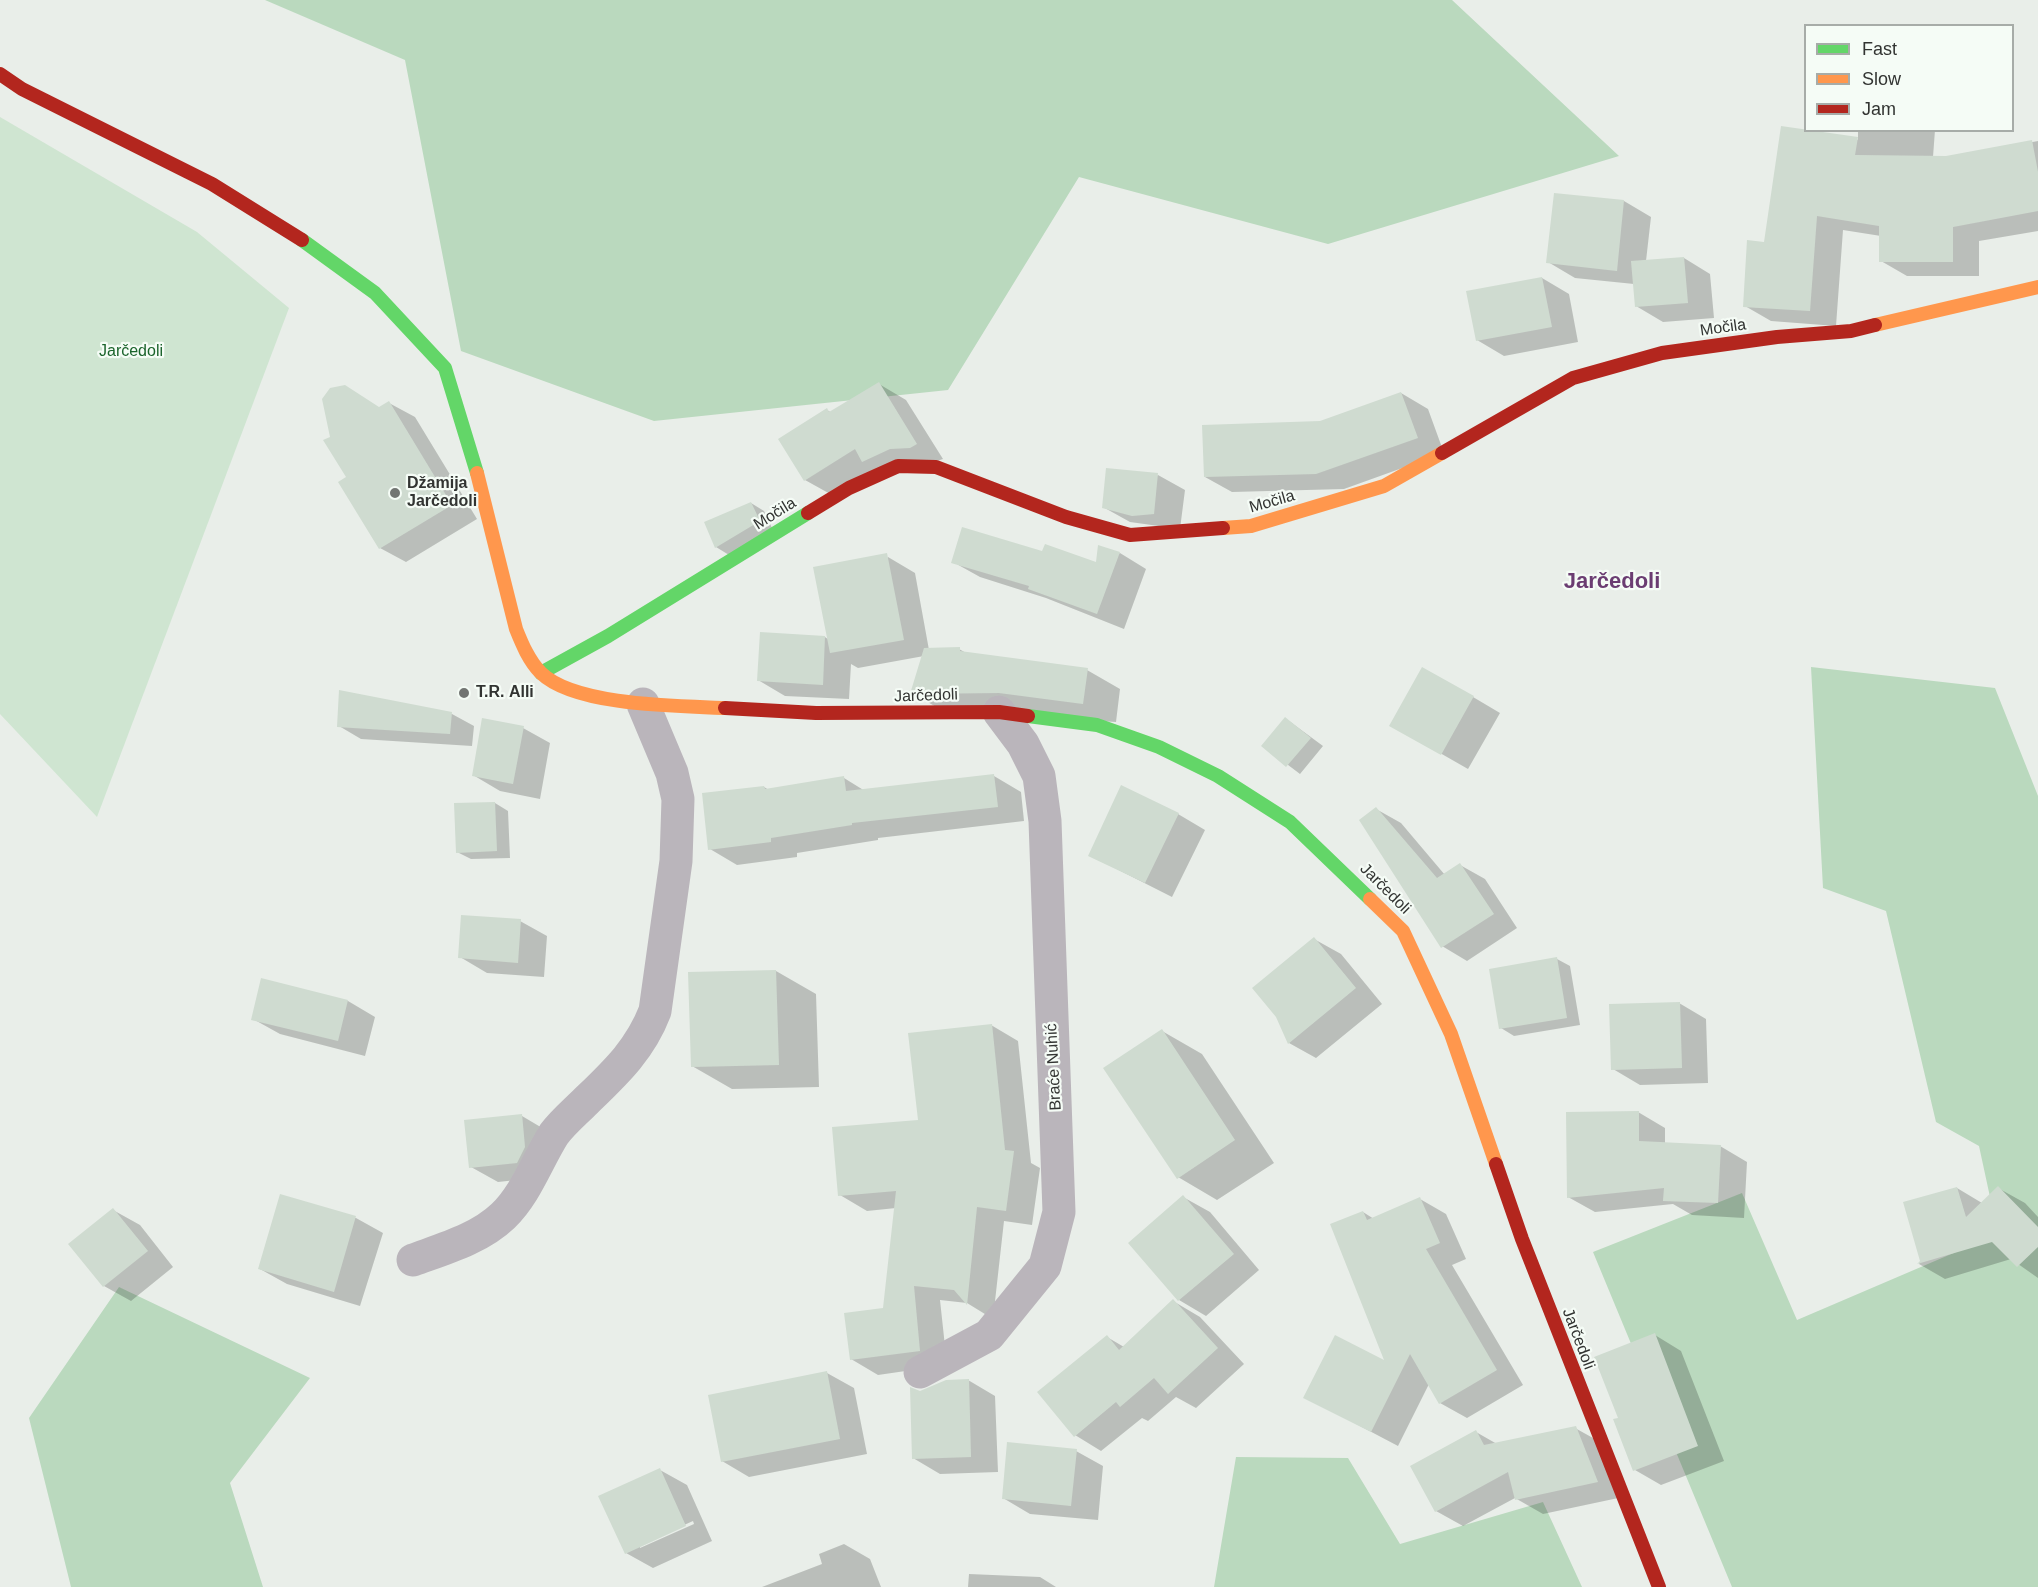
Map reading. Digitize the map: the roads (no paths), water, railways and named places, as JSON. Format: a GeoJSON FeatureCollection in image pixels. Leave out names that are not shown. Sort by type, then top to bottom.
{"type":"FeatureCollection","features":[{"type":"Feature","properties":{"kind":"street","name":"Jarčedoli"},"geometry":{"type":"LineString","coordinates":[[0,74],[22,89],[212,184],[305,242],[375,293],[445,368],[473,457],[516,629],[525,651],[541,673],[565,689],[643,704],[816,713],[999,712],[1097,725],[1159,747],[1218,776],[1290,822],[1403,931],[1451,1034],[1522,1239],[1659,1587]]}},
{"type":"Feature","properties":{"kind":"street","name":"Močila"},"geometry":{"type":"LineString","coordinates":[[541,673],[609,636],[849,488],[898,466],[936,467],[1066,517],[1130,535],[1251,526],[1384,486],[1573,378],[1662,353],[1777,337],[1851,331],[2038,287]]}},
{"type":"Feature","properties":{"kind":"street"},"geometry":{"type":"LineString","coordinates":[[413,1260],[489,1228],[503,1216],[514,1204],[562,1124],[620,1069],[646,1034],[655,1011],[676,861],[678,799],[672,773],[643,704]]}},
{"type":"Feature","properties":{"kind":"street","name":"Braće Nuhić"},"geometry":{"type":"LineString","coordinates":[[920,1372],[989,1335],[1045,1266],[1059,1212],[1045,821],[1039,776],[1023,744],[999,712]]}},
{"type":"Feature","properties":{"kind":"place","name":"Džamija Jarčedoli"},"geometry":{"type":"Point","coordinates":[395,493]}},
{"type":"Feature","properties":{"kind":"place","name":"T.R. Alli"},"geometry":{"type":"Point","coordinates":[464,693]}},
{"type":"Feature","properties":{"kind":"district","name":"Jarčedoli"},"geometry":{"type":"Point","coordinates":[1612,582]}}]}
